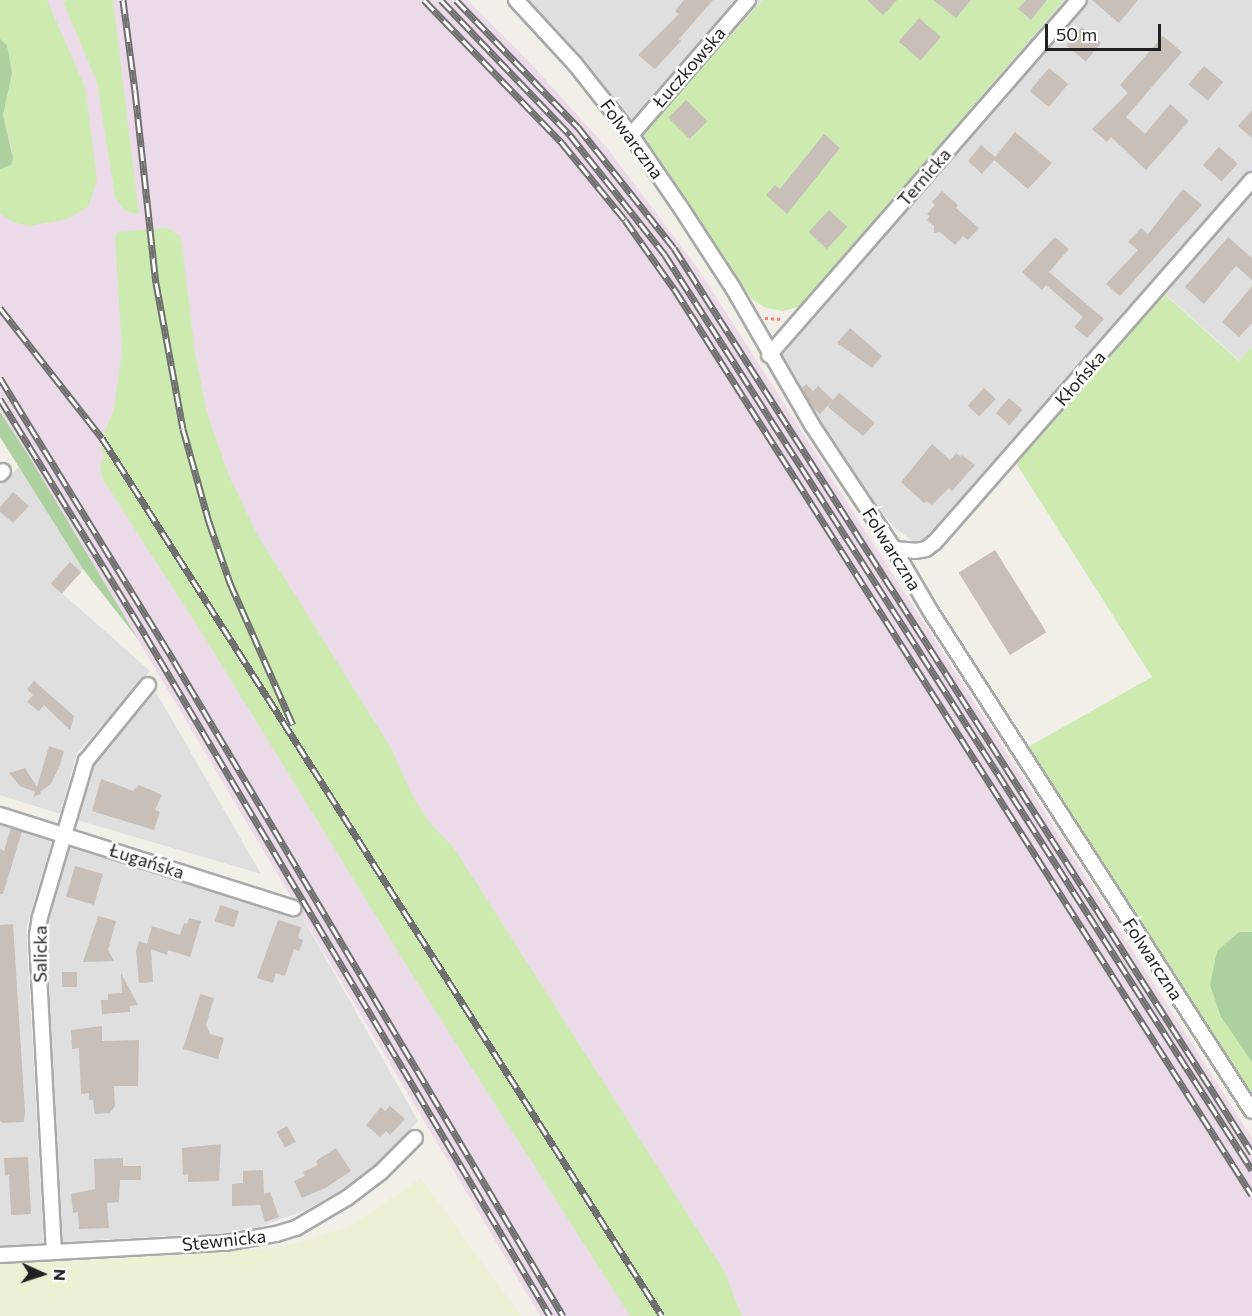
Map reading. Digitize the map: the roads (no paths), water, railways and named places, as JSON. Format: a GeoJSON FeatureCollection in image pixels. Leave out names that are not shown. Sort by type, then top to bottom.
{"type":"FeatureCollection","features":[{"type":"Feature","properties":{"kind":"street","name":"Folwarczna"},"geometry":{"type":"LineString","coordinates":[[516,0],[575,64],[631,135],[687,218],[812,425],[894,549],[931,612],[1252,1111]]}},
{"type":"Feature","properties":{"kind":"street","name":"Łuczkowska"},"geometry":{"type":"LineString","coordinates":[[631,135],[748,0]]}},
{"type":"Feature","properties":{"kind":"street","name":"Ternicka"},"geometry":{"type":"LineString","coordinates":[[769,355],[1079,0]]}},
{"type":"Feature","properties":{"kind":"street","name":"Kłońska"},"geometry":{"type":"LineString","coordinates":[[894,549],[915,551],[926,549],[934,542],[1252,180]]}},
{"type":"Feature","properties":{"kind":"street","name":"Salicka"},"geometry":{"type":"LineString","coordinates":[[54,1252],[37,935],[40,917],[86,761],[148,686]]}},
{"type":"Feature","properties":{"kind":"street","name":"Ługańska"},"geometry":{"type":"LineString","coordinates":[[0,815],[294,908]]}},
{"type":"Feature","properties":{"kind":"street","name":"Stewnicka"},"geometry":{"type":"LineString","coordinates":[[0,1255],[225,1243],[254,1239],[296,1228],[325,1213],[363,1187],[415,1138]]}},
{"type":"Feature","properties":{"kind":"railway"},"geometry":{"type":"LineString","coordinates":[[123,0],[156,283],[183,429],[209,522],[230,583],[293,725]]}},
{"type":"Feature","properties":{"kind":"railway"},"geometry":{"type":"LineString","coordinates":[[424,0],[562,143],[625,220],[675,290],[1252,1195]]}},
{"type":"Feature","properties":{"kind":"railway"},"geometry":{"type":"LineString","coordinates":[[441,0],[570,135],[665,255],[1252,1170]]}},
{"type":"Feature","properties":{"kind":"railway"},"geometry":{"type":"LineString","coordinates":[[456,0],[578,127],[674,248],[1252,1153]]}},
{"type":"Feature","properties":{"kind":"railway"},"geometry":{"type":"LineString","coordinates":[[0,308],[102,438],[662,1316]]}},
{"type":"Feature","properties":{"kind":"railway"},"geometry":{"type":"LineString","coordinates":[[0,378],[174,661],[563,1316]]}},
{"type":"Feature","properties":{"kind":"railway"},"geometry":{"type":"LineString","coordinates":[[0,399],[145,635],[550,1316]]}}]}
